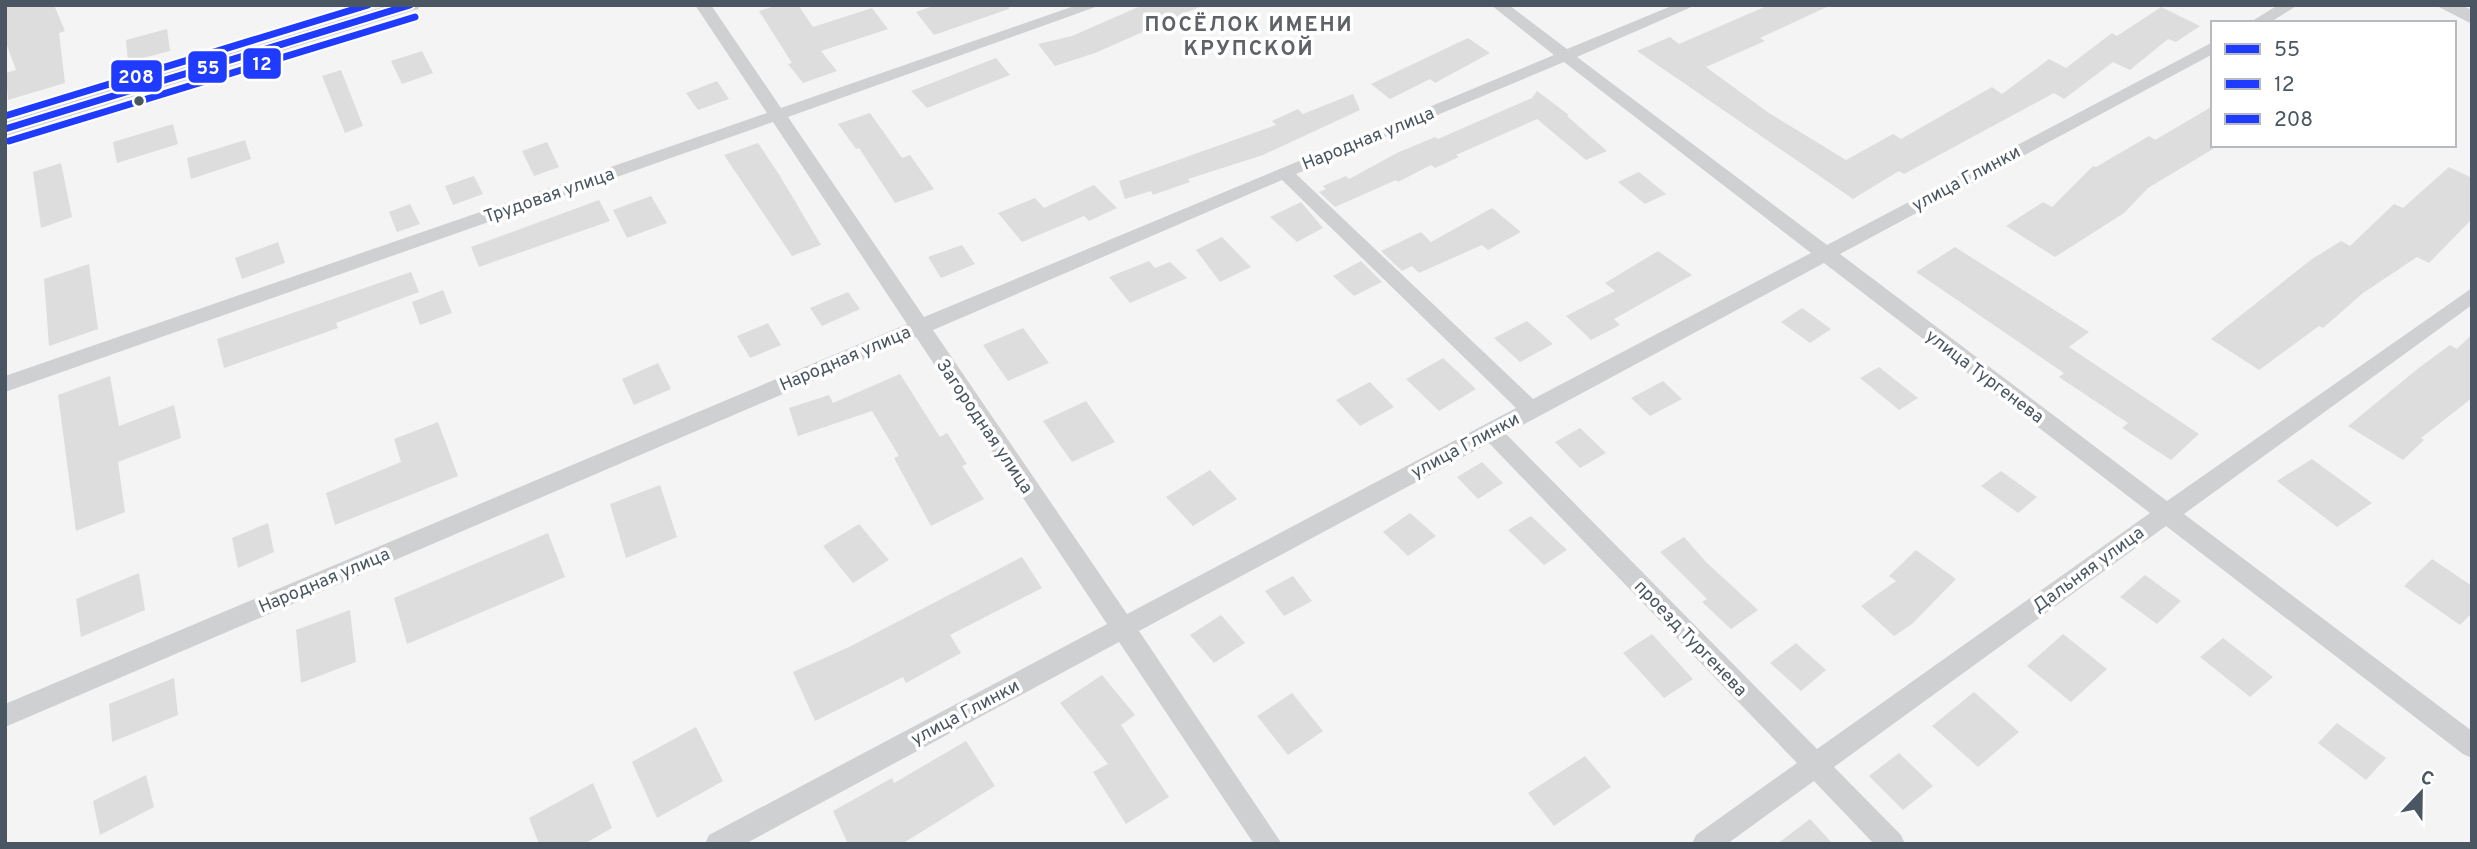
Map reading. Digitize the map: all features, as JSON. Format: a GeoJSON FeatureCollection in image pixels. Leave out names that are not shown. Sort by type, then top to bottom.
{"type":"FeatureCollection","features":[{"type":"Feature","properties":{"kind":"street"},"geometry":{"type":"LineString","coordinates":[[5,129],[411,5]]}},
{"type":"Feature","properties":{"kind":"street","name":"Загородная улица"},"geometry":{"type":"LineString","coordinates":[[703,5],[1121,629],[1269,844]]}},
{"type":"Feature","properties":{"kind":"street","name":"Трудовая улица"},"geometry":{"type":"LineString","coordinates":[[5,384],[1093,5]]}},
{"type":"Feature","properties":{"kind":"street","name":"улица Тургенева"},"geometry":{"type":"LineString","coordinates":[[1499,5],[2472,746]]}},
{"type":"Feature","properties":{"kind":"street","name":"Народная улица"},"geometry":{"type":"LineString","coordinates":[[5,716],[1283,172],[1688,5]]}},
{"type":"Feature","properties":{"kind":"street"},"geometry":{"type":"LineString","coordinates":[[2262,21],[2290,5]]}},
{"type":"Feature","properties":{"kind":"street"},"geometry":{"type":"LineString","coordinates":[[2445,5],[2472,18]]}},
{"type":"Feature","properties":{"kind":"street","name":"улица Глинки"},"geometry":{"type":"LineString","coordinates":[[718,844],[2211,48]]}},
{"type":"Feature","properties":{"kind":"street"},"geometry":{"type":"LineString","coordinates":[[1283,172],[1531,410]]}},
{"type":"Feature","properties":{"kind":"street","name":"Дальняя улица"},"geometry":{"type":"LineString","coordinates":[[1705,844],[2472,295]]}},
{"type":"Feature","properties":{"kind":"street","name":"проезд Тургенева"},"geometry":{"type":"LineString","coordinates":[[1490,432],[1892,844]]}},
{"type":"Feature","properties":{"kind":"building"},"geometry":{"type":"Polygon","coordinates":[[[5,5],[54,5],[65,31],[59,33],[65,83],[8,100],[6,73],[16,70],[5,40],[5,5]]]}},
{"type":"Feature","properties":{"kind":"building"},"geometry":{"type":"Polygon","coordinates":[[[779,5],[798,5],[813,27],[872,8],[888,29],[821,51],[837,71],[803,83],[788,64],[792,63],[759,11],[779,5]]]}},
{"type":"Feature","properties":{"kind":"building"},"geometry":{"type":"Polygon","coordinates":[[[936,5],[1009,5],[1009,9],[934,35],[916,12],[936,5]]]}},
{"type":"Feature","properties":{"kind":"building"},"geometry":{"type":"Polygon","coordinates":[[[1143,5],[1204,5],[1095,53],[1055,66],[1038,44],[1072,36],[1143,5]]]}},
{"type":"Feature","properties":{"kind":"building"},"geometry":{"type":"Polygon","coordinates":[[[1769,5],[1831,5],[1760,38],[1765,41],[1706,67],[1769,113],[1846,160],[1893,134],[1901,139],[1992,87],[2002,94],[2049,59],[2066,68],[2112,33],[2117,36],[2161,7],[2200,26],[2176,42],[2168,39],[2130,70],[2113,62],[2064,99],[2054,93],[1904,174],[1899,171],[1853,199],[1637,51],[1670,37],[1679,44],[1769,5]]]}},
{"type":"Feature","properties":{"kind":"building"},"geometry":{"type":"Polygon","coordinates":[[[167,29],[170,51],[128,62],[126,40],[167,29]]]}},
{"type":"Feature","properties":{"kind":"building"},"geometry":{"type":"Polygon","coordinates":[[[1468,38],[1490,53],[1435,83],[1430,79],[1390,99],[1371,84],[1468,38]]]}},
{"type":"Feature","properties":{"kind":"building"},"geometry":{"type":"Polygon","coordinates":[[[422,51],[433,73],[402,84],[391,61],[422,51]]]}},
{"type":"Feature","properties":{"kind":"building"},"geometry":{"type":"Polygon","coordinates":[[[996,58],[1010,75],[927,108],[911,91],[996,58]]]}},
{"type":"Feature","properties":{"kind":"building"},"geometry":{"type":"Polygon","coordinates":[[[341,70],[363,126],[345,133],[322,76],[341,70]]]}},
{"type":"Feature","properties":{"kind":"building"},"geometry":{"type":"Polygon","coordinates":[[[717,81],[729,99],[698,110],[686,93],[717,81]]]}},
{"type":"Feature","properties":{"kind":"building"},"geometry":{"type":"Polygon","coordinates":[[[1537,91],[1569,115],[1567,116],[1607,151],[1586,160],[1537,119],[1456,155],[1459,157],[1435,168],[1431,165],[1398,182],[1396,180],[1335,207],[1319,192],[1326,189],[1323,186],[1346,176],[1349,179],[1397,153],[1435,137],[1438,139],[1532,98],[1537,91]]]}},
{"type":"Feature","properties":{"kind":"building"},"geometry":{"type":"Polygon","coordinates":[[[1353,94],[1360,110],[1263,155],[1188,179],[1190,182],[1153,195],[1151,191],[1125,199],[1119,181],[1276,125],[1272,121],[1298,109],[1303,114],[1353,94]]]}},
{"type":"Feature","properties":{"kind":"building"},"geometry":{"type":"Polygon","coordinates":[[[2211,107],[2213,149],[2148,188],[2124,213],[2055,257],[2006,226],[2043,202],[2052,207],[2093,166],[2096,167],[2149,136],[2155,140],[2211,107]]]}},
{"type":"Feature","properties":{"kind":"building"},"geometry":{"type":"Polygon","coordinates":[[[870,113],[902,158],[910,155],[934,189],[895,203],[859,148],[856,149],[838,124],[870,113]]]}},
{"type":"Feature","properties":{"kind":"building"},"geometry":{"type":"Polygon","coordinates":[[[173,124],[178,144],[117,163],[113,142],[173,124]]]}},
{"type":"Feature","properties":{"kind":"building"},"geometry":{"type":"Polygon","coordinates":[[[245,140],[251,159],[191,179],[187,158],[245,140]]]}},
{"type":"Feature","properties":{"kind":"building"},"geometry":{"type":"Polygon","coordinates":[[[547,142],[559,167],[534,176],[522,151],[547,142]]]}},
{"type":"Feature","properties":{"kind":"building"},"geometry":{"type":"Polygon","coordinates":[[[758,143],[821,245],[792,256],[724,155],[758,143]]]}},
{"type":"Feature","properties":{"kind":"building"},"geometry":{"type":"Polygon","coordinates":[[[61,163],[72,217],[41,228],[33,172],[61,163]]]}},
{"type":"Feature","properties":{"kind":"building"},"geometry":{"type":"Polygon","coordinates":[[[2449,167],[2472,178],[2472,219],[2429,263],[2417,257],[2363,293],[2323,328],[2319,326],[2259,370],[2211,339],[2312,259],[2341,241],[2350,246],[2394,204],[2403,208],[2449,167]]]}},
{"type":"Feature","properties":{"kind":"building"},"geometry":{"type":"Polygon","coordinates":[[[1639,172],[1666,194],[1645,204],[1618,182],[1639,172]]]}},
{"type":"Feature","properties":{"kind":"building"},"geometry":{"type":"Polygon","coordinates":[[[474,176],[483,194],[453,205],[445,186],[474,176]]]}},
{"type":"Feature","properties":{"kind":"building"},"geometry":{"type":"Polygon","coordinates":[[[1094,185],[1117,208],[1089,221],[1084,216],[1022,242],[998,213],[1035,198],[1044,208],[1094,185]]]}},
{"type":"Feature","properties":{"kind":"building"},"geometry":{"type":"Polygon","coordinates":[[[651,196],[667,223],[627,238],[613,210],[651,196]]]}},
{"type":"Feature","properties":{"kind":"building"},"geometry":{"type":"Polygon","coordinates":[[[599,200],[610,221],[479,267],[471,247],[599,200]]]}},
{"type":"Feature","properties":{"kind":"building"},"geometry":{"type":"Polygon","coordinates":[[[1301,202],[1323,228],[1297,242],[1270,217],[1301,202]]]}},
{"type":"Feature","properties":{"kind":"building"},"geometry":{"type":"Polygon","coordinates":[[[410,204],[420,224],[397,232],[389,212],[410,204]]]}},
{"type":"Feature","properties":{"kind":"building"},"geometry":{"type":"Polygon","coordinates":[[[1492,208],[1521,232],[1488,250],[1482,245],[1419,273],[1412,266],[1402,271],[1381,251],[1421,232],[1431,242],[1492,208]]]}},
{"type":"Feature","properties":{"kind":"building"},"geometry":{"type":"Polygon","coordinates":[[[1222,237],[1251,267],[1220,282],[1196,250],[1222,237]]]}},
{"type":"Feature","properties":{"kind":"building"},"geometry":{"type":"Polygon","coordinates":[[[278,242],[285,263],[242,279],[235,258],[278,242]]]}},
{"type":"Feature","properties":{"kind":"building"},"geometry":{"type":"Polygon","coordinates":[[[962,245],[975,264],[941,278],[928,257],[962,245]]]}},
{"type":"Feature","properties":{"kind":"building"},"geometry":{"type":"Polygon","coordinates":[[[1955,247],[2089,332],[2069,347],[2199,434],[2171,460],[2122,428],[2128,423],[2059,377],[2064,373],[1916,272],[1955,247]]]}},
{"type":"Feature","properties":{"kind":"building"},"geometry":{"type":"Polygon","coordinates":[[[1658,251],[1692,275],[1614,319],[1620,325],[1591,340],[1566,316],[1615,291],[1605,283],[1658,251]]]}},
{"type":"Feature","properties":{"kind":"building"},"geometry":{"type":"Polygon","coordinates":[[[1149,261],[1155,268],[1170,262],[1187,278],[1130,303],[1109,277],[1149,261]]]}},
{"type":"Feature","properties":{"kind":"building"},"geometry":{"type":"Polygon","coordinates":[[[1361,261],[1382,282],[1354,296],[1333,276],[1361,261]]]}},
{"type":"Feature","properties":{"kind":"building"},"geometry":{"type":"Polygon","coordinates":[[[89,264],[98,329],[49,346],[44,279],[89,264]]]}},
{"type":"Feature","properties":{"kind":"building"},"geometry":{"type":"Polygon","coordinates":[[[411,272],[419,292],[336,323],[338,328],[224,368],[217,339],[411,272]]]}},
{"type":"Feature","properties":{"kind":"building"},"geometry":{"type":"Polygon","coordinates":[[[443,290],[452,313],[420,325],[412,302],[443,290]]]}},
{"type":"Feature","properties":{"kind":"building"},"geometry":{"type":"Polygon","coordinates":[[[848,292],[860,309],[822,326],[810,308],[848,292]]]}},
{"type":"Feature","properties":{"kind":"building"},"geometry":{"type":"Polygon","coordinates":[[[1802,308],[1831,329],[1810,343],[1781,322],[1802,308]]]}},
{"type":"Feature","properties":{"kind":"building"},"geometry":{"type":"Polygon","coordinates":[[[1527,321],[1553,344],[1520,362],[1494,338],[1527,321]]]}},
{"type":"Feature","properties":{"kind":"building"},"geometry":{"type":"Polygon","coordinates":[[[768,323],[781,345],[750,358],[737,336],[768,323]]]}},
{"type":"Feature","properties":{"kind":"building"},"geometry":{"type":"Polygon","coordinates":[[[1023,328],[1049,363],[1008,381],[983,345],[1023,328]]]}},
{"type":"Feature","properties":{"kind":"building"},"geometry":{"type":"Polygon","coordinates":[[[2472,334],[2472,398],[2421,438],[2424,440],[2403,460],[2348,426],[2420,367],[2450,345],[2457,349],[2472,334]]]}},
{"type":"Feature","properties":{"kind":"building"},"geometry":{"type":"Polygon","coordinates":[[[1443,358],[1476,389],[1439,411],[1406,379],[1443,358]]]}},
{"type":"Feature","properties":{"kind":"building"},"geometry":{"type":"Polygon","coordinates":[[[658,363],[671,389],[634,405],[622,379],[658,363]]]}},
{"type":"Feature","properties":{"kind":"building"},"geometry":{"type":"Polygon","coordinates":[[[1879,367],[1918,398],[1899,410],[1860,378],[1879,367]]]}},
{"type":"Feature","properties":{"kind":"building"},"geometry":{"type":"Polygon","coordinates":[[[900,374],[940,437],[947,433],[967,464],[962,466],[984,499],[931,526],[894,458],[899,456],[872,411],[798,436],[789,408],[829,395],[833,403],[900,374]]]}},
{"type":"Feature","properties":{"kind":"building"},"geometry":{"type":"Polygon","coordinates":[[[110,376],[119,426],[174,405],[181,438],[118,462],[125,512],[76,531],[58,395],[110,376]]]}},
{"type":"Feature","properties":{"kind":"building"},"geometry":{"type":"Polygon","coordinates":[[[1663,381],[1682,399],[1650,416],[1631,398],[1663,381]]]}},
{"type":"Feature","properties":{"kind":"building"},"geometry":{"type":"Polygon","coordinates":[[[1370,382],[1394,407],[1360,426],[1336,400],[1370,382]]]}},
{"type":"Feature","properties":{"kind":"building"},"geometry":{"type":"Polygon","coordinates":[[[1086,401],[1115,442],[1072,462],[1043,421],[1086,401]]]}},
{"type":"Feature","properties":{"kind":"building"},"geometry":{"type":"Polygon","coordinates":[[[438,422],[458,476],[335,525],[326,493],[401,462],[394,439],[438,422]]]}},
{"type":"Feature","properties":{"kind":"building"},"geometry":{"type":"Polygon","coordinates":[[[1580,428],[1606,453],[1580,468],[1555,442],[1580,428]]]}},
{"type":"Feature","properties":{"kind":"building"},"geometry":{"type":"Polygon","coordinates":[[[2312,459],[2372,503],[2337,527],[2277,481],[2312,459]]]}},
{"type":"Feature","properties":{"kind":"building"},"geometry":{"type":"Polygon","coordinates":[[[1482,462],[1503,483],[1478,499],[1457,477],[1482,462]]]}},
{"type":"Feature","properties":{"kind":"building"},"geometry":{"type":"Polygon","coordinates":[[[1210,470],[1237,499],[1193,526],[1166,497],[1210,470]]]}},
{"type":"Feature","properties":{"kind":"building"},"geometry":{"type":"Polygon","coordinates":[[[2001,471],[2037,497],[2018,513],[1981,486],[2001,471]]]}},
{"type":"Feature","properties":{"kind":"building"},"geometry":{"type":"Polygon","coordinates":[[[660,485],[677,537],[626,558],[610,504],[660,485]]]}},
{"type":"Feature","properties":{"kind":"building"},"geometry":{"type":"Polygon","coordinates":[[[1410,513],[1436,536],[1408,556],[1383,532],[1410,513]]]}},
{"type":"Feature","properties":{"kind":"building"},"geometry":{"type":"Polygon","coordinates":[[[1531,516],[1567,550],[1544,565],[1508,530],[1531,516]]]}},
{"type":"Feature","properties":{"kind":"building"},"geometry":{"type":"Polygon","coordinates":[[[268,523],[274,552],[238,568],[232,538],[268,523]]]}},
{"type":"Feature","properties":{"kind":"building"},"geometry":{"type":"Polygon","coordinates":[[[859,524],[889,560],[853,583],[823,546],[859,524]]]}},
{"type":"Feature","properties":{"kind":"building"},"geometry":{"type":"Polygon","coordinates":[[[548,533],[565,577],[407,644],[394,598],[548,533]]]}},
{"type":"Feature","properties":{"kind":"building"},"geometry":{"type":"Polygon","coordinates":[[[1684,537],[1706,562],[1758,610],[1731,629],[1702,602],[1707,599],[1660,552],[1684,537]]]}},
{"type":"Feature","properties":{"kind":"building"},"geometry":{"type":"Polygon","coordinates":[[[1916,550],[1956,579],[1912,624],[1894,636],[1861,606],[1896,581],[1889,576],[1916,550]]]}},
{"type":"Feature","properties":{"kind":"building"},"geometry":{"type":"Polygon","coordinates":[[[1022,557],[1042,588],[950,635],[961,653],[906,683],[903,677],[815,721],[793,672],[849,647],[1022,557]]]}},
{"type":"Feature","properties":{"kind":"building"},"geometry":{"type":"Polygon","coordinates":[[[2432,559],[2472,586],[2472,613],[2460,625],[2404,586],[2432,559]]]}},
{"type":"Feature","properties":{"kind":"building"},"geometry":{"type":"Polygon","coordinates":[[[139,573],[145,610],[81,637],[76,599],[139,573]]]}},
{"type":"Feature","properties":{"kind":"building"},"geometry":{"type":"Polygon","coordinates":[[[2145,575],[2181,601],[2157,624],[2120,597],[2145,575]]]}},
{"type":"Feature","properties":{"kind":"building"},"geometry":{"type":"Polygon","coordinates":[[[1293,576],[1312,601],[1284,616],[1265,591],[1293,576]]]}},
{"type":"Feature","properties":{"kind":"building"},"geometry":{"type":"Polygon","coordinates":[[[350,610],[356,662],[301,683],[296,630],[350,610]]]}},
{"type":"Feature","properties":{"kind":"building"},"geometry":{"type":"Polygon","coordinates":[[[1221,615],[1245,643],[1214,663],[1190,635],[1221,615]]]}},
{"type":"Feature","properties":{"kind":"building"},"geometry":{"type":"Polygon","coordinates":[[[1652,634],[1693,679],[1664,698],[1623,653],[1652,634]]]}},
{"type":"Feature","properties":{"kind":"building"},"geometry":{"type":"Polygon","coordinates":[[[2063,634],[2107,669],[2071,702],[2027,666],[2063,634]]]}},
{"type":"Feature","properties":{"kind":"building"},"geometry":{"type":"Polygon","coordinates":[[[2223,638],[2273,677],[2250,697],[2200,657],[2223,638]]]}},
{"type":"Feature","properties":{"kind":"building"},"geometry":{"type":"Polygon","coordinates":[[[1796,643],[1826,670],[1801,691],[1770,663],[1796,643]]]}},
{"type":"Feature","properties":{"kind":"building"},"geometry":{"type":"Polygon","coordinates":[[[1102,675],[1135,715],[1121,725],[1169,797],[1126,824],[1093,772],[1108,764],[1060,703],[1102,675]]]}},
{"type":"Feature","properties":{"kind":"building"},"geometry":{"type":"Polygon","coordinates":[[[174,678],[178,715],[112,742],[109,704],[174,678]]]}},
{"type":"Feature","properties":{"kind":"building"},"geometry":{"type":"Polygon","coordinates":[[[1974,692],[2019,732],[1978,767],[1932,726],[1974,692]]]}},
{"type":"Feature","properties":{"kind":"building"},"geometry":{"type":"Polygon","coordinates":[[[1292,693],[1323,731],[1288,755],[1257,716],[1292,693]]]}},
{"type":"Feature","properties":{"kind":"building"},"geometry":{"type":"Polygon","coordinates":[[[2337,723],[2386,758],[2366,780],[2318,743],[2337,723]]]}},
{"type":"Feature","properties":{"kind":"building"},"geometry":{"type":"Polygon","coordinates":[[[696,727],[723,781],[657,818],[632,762],[696,727]]]}},
{"type":"Feature","properties":{"kind":"building"},"geometry":{"type":"Polygon","coordinates":[[[966,741],[995,786],[902,844],[848,844],[833,811],[892,778],[894,783],[966,741]]]}},
{"type":"Feature","properties":{"kind":"building"},"geometry":{"type":"Polygon","coordinates":[[[1899,753],[1933,786],[1903,810],[1869,776],[1899,753]]]}},
{"type":"Feature","properties":{"kind":"building"},"geometry":{"type":"Polygon","coordinates":[[[1585,756],[1611,787],[1554,826],[1528,793],[1585,756]]]}},
{"type":"Feature","properties":{"kind":"building"},"geometry":{"type":"Polygon","coordinates":[[[146,775],[154,807],[100,835],[93,801],[146,775]]]}},
{"type":"Feature","properties":{"kind":"building"},"geometry":{"type":"Polygon","coordinates":[[[593,783],[612,828],[584,844],[539,844],[529,818],[593,783]]]}},
{"type":"Feature","properties":{"kind":"building"},"geometry":{"type":"Polygon","coordinates":[[[1810,819],[1833,844],[1777,844],[1810,819]]]}},
{"type":"Feature","properties":{"kind":"transit line","name":"208"},"geometry":{"type":"LineString","coordinates":[[5,116],[368,5]]}},
{"type":"Feature","properties":{"kind":"transit line","name":"55"},"geometry":{"type":"LineString","coordinates":[[5,129],[410,5]]}},
{"type":"Feature","properties":{"kind":"transit line","name":"12"},"geometry":{"type":"LineString","coordinates":[[9,141],[415,17]]}},
{"type":"Feature","properties":{"kind":"district","name":"ПОСЁЛОК ИМЕНИ КРУПСКОЙ"},"geometry":{"type":"Point","coordinates":[1249,36]}}]}
